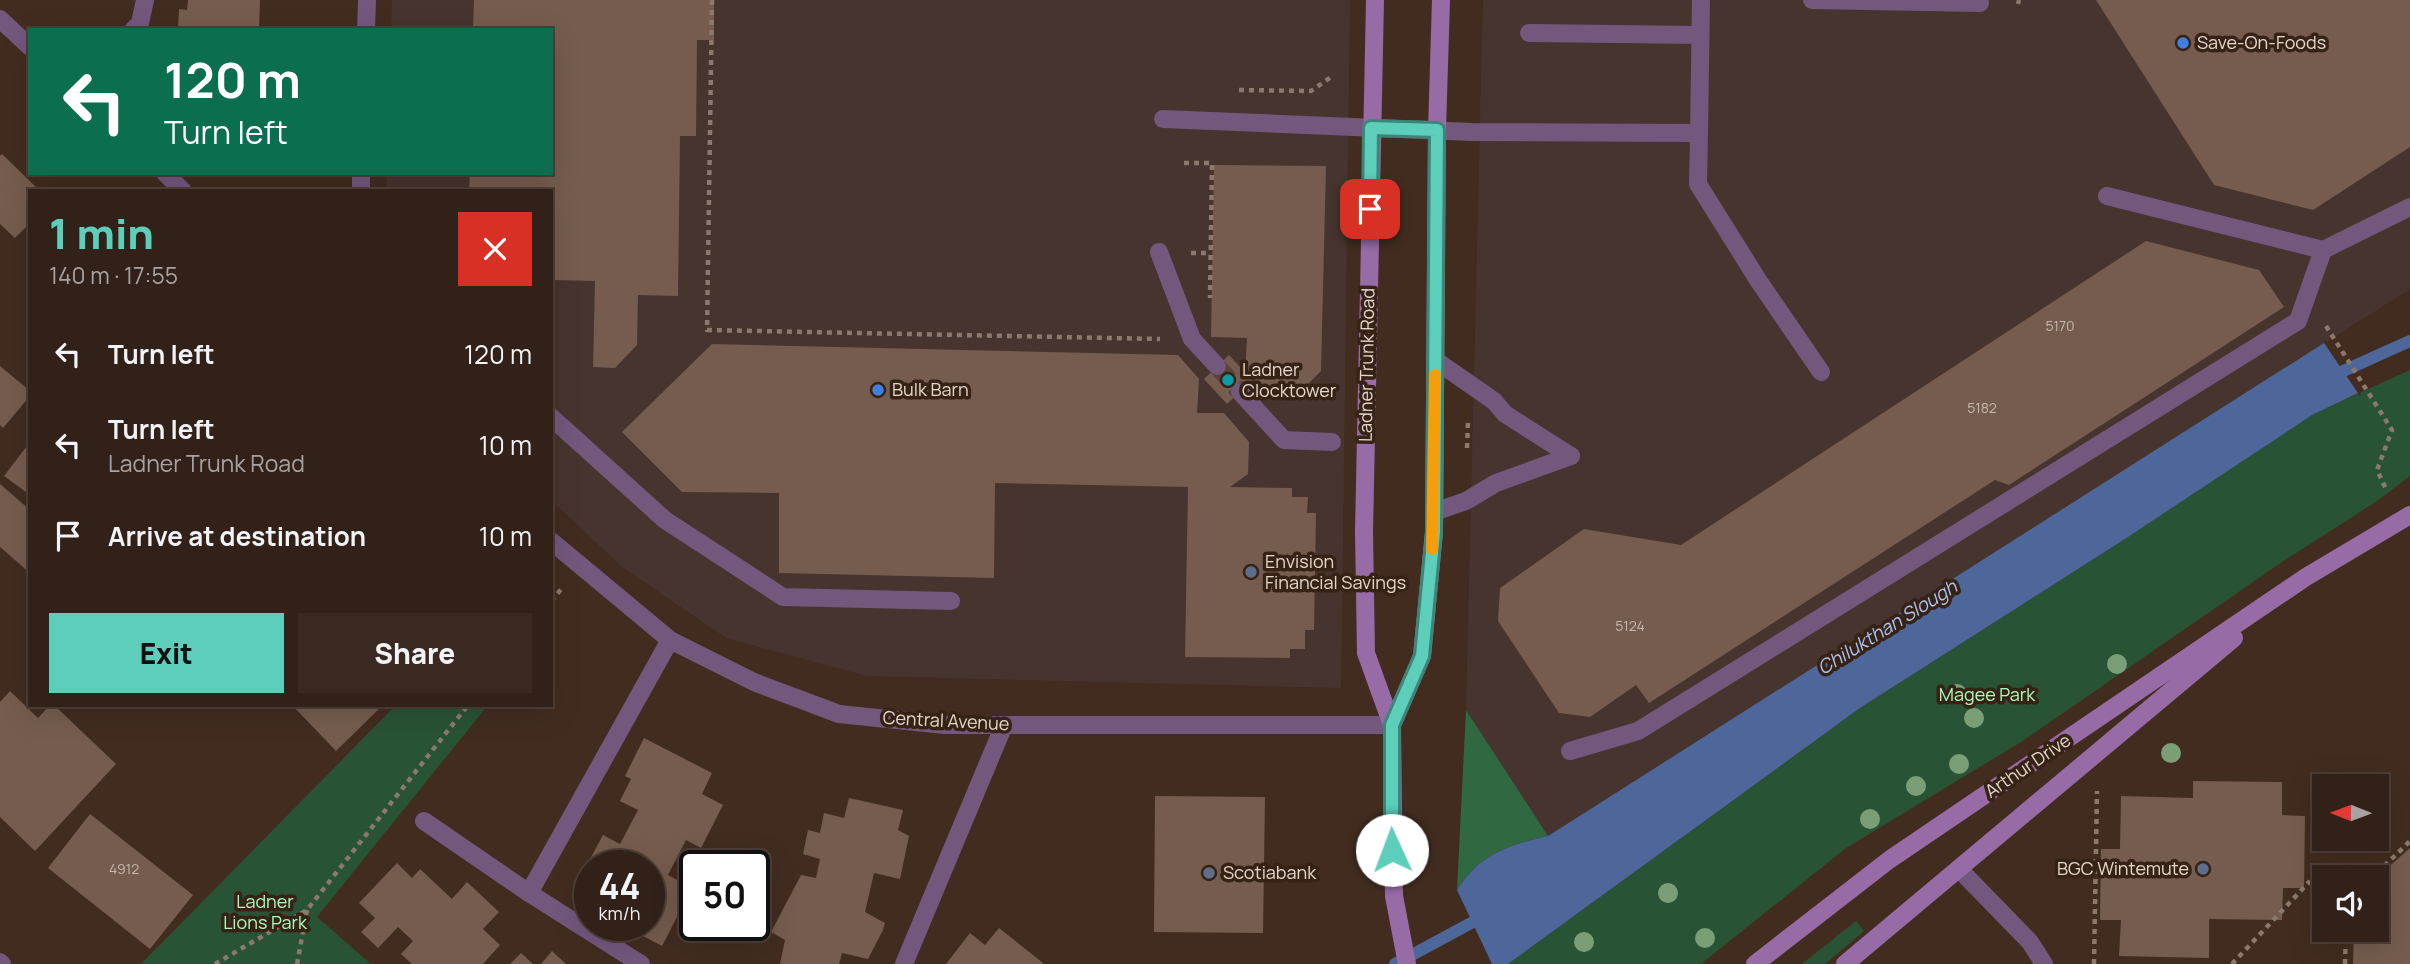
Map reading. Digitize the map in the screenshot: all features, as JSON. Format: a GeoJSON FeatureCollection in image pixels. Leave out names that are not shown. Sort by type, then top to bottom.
{"type":"FeatureCollection","features":[{"type":"Feature","properties":{"kind":"main road","name":"Ladner Trunk Road"},"geometry":{"type":"LineString","coordinates":[[1375,0],[1364,532],[1366,653],[1392,725],[1394,896],[1407,964]]}},
{"type":"Feature","properties":{"kind":"main road","name":"Ladner Trunk Road"},"geometry":{"type":"LineString","coordinates":[[1392,725],[1422,656],[1434,512],[1437,130],[1441,0]]}},
{"type":"Feature","properties":{"kind":"main road","name":"Arthur Drive"},"geometry":{"type":"LineString","coordinates":[[1755,964],[1889,860],[2306,577],[2410,515]]}},
{"type":"Feature","properties":{"kind":"main road","name":"Arthur Drive"},"geometry":{"type":"LineString","coordinates":[[1845,964],[2306,577]]}},
{"type":"Feature","properties":{"kind":"street"},"geometry":{"type":"LineString","coordinates":[[136,28],[140,23],[145,0]]}},
{"type":"Feature","properties":{"kind":"street"},"geometry":{"type":"LineString","coordinates":[[366,28],[367,0]]}},
{"type":"Feature","properties":{"kind":"street"},"geometry":{"type":"LineString","coordinates":[[1702,0],[1698,184],[1758,280],[1821,372]]}},
{"type":"Feature","properties":{"kind":"street"},"geometry":{"type":"LineString","coordinates":[[1812,0],[1980,4]]}},
{"type":"Feature","properties":{"kind":"street"},"geometry":{"type":"LineString","coordinates":[[0,19],[28,45]]}},
{"type":"Feature","properties":{"kind":"street"},"geometry":{"type":"LineString","coordinates":[[1529,33],[1700,35]]}},
{"type":"Feature","properties":{"kind":"street"},"geometry":{"type":"LineString","coordinates":[[1163,119],[1437,130],[1699,134]]}},
{"type":"Feature","properties":{"kind":"street"},"geometry":{"type":"LineString","coordinates":[[166,175],[181,189]]}},
{"type":"Feature","properties":{"kind":"street"},"geometry":{"type":"LineString","coordinates":[[2107,196],[2323,250],[2410,207]]}},
{"type":"Feature","properties":{"kind":"street"},"geometry":{"type":"LineString","coordinates":[[1570,751],[1638,731],[2298,321],[2323,250]]}},
{"type":"Feature","properties":{"kind":"street"},"geometry":{"type":"LineString","coordinates":[[1159,253],[1189,332],[1217,366]]}},
{"type":"Feature","properties":{"kind":"street"},"geometry":{"type":"LineString","coordinates":[[1434,512],[1466,501],[1496,483],[1571,456],[1505,414],[1494,401],[1435,360]]}},
{"type":"Feature","properties":{"kind":"street"},"geometry":{"type":"LineString","coordinates":[[1240,392],[1284,440],[1332,442]]}},
{"type":"Feature","properties":{"kind":"street"},"geometry":{"type":"LineString","coordinates":[[553,419],[665,520],[783,597],[951,601]]}},
{"type":"Feature","properties":{"kind":"street","name":"Central Avenue"},"geometry":{"type":"LineString","coordinates":[[553,543],[670,640],[754,682],[839,714],[945,725],[1392,725]]}},
{"type":"Feature","properties":{"kind":"street"},"geometry":{"type":"LineString","coordinates":[[529,893],[670,640]]}},
{"type":"Feature","properties":{"kind":"street"},"geometry":{"type":"LineString","coordinates":[[904,964],[1004,725]]}},
{"type":"Feature","properties":{"kind":"street"},"geometry":{"type":"LineString","coordinates":[[424,821],[529,893],[641,964]]}},
{"type":"Feature","properties":{"kind":"street"},"geometry":{"type":"LineString","coordinates":[[1959,869],[2030,942],[2044,964]]}},
{"type":"Feature","properties":{"kind":"path"},"geometry":{"type":"LineString","coordinates":[[712,0],[707,330],[1189,332],[1209,325],[1212,163],[1184,163]]}},
{"type":"Feature","properties":{"kind":"path"},"geometry":{"type":"LineString","coordinates":[[1228,90],[1311,91],[1331,77]]}},
{"type":"Feature","properties":{"kind":"path"},"geometry":{"type":"LineString","coordinates":[[2322,320],[2392,430],[2377,470],[2386,489]]}},
{"type":"Feature","properties":{"kind":"path"},"geometry":{"type":"LineString","coordinates":[[215,964],[307,910],[466,707]]}},
{"type":"Feature","properties":{"kind":"path"},"geometry":{"type":"LineString","coordinates":[[2094,964],[2097,787]]}},
{"type":"Feature","properties":{"kind":"path"},"geometry":{"type":"LineString","coordinates":[[2385,865],[2410,841]]}},
{"type":"Feature","properties":{"kind":"path"},"geometry":{"type":"LineString","coordinates":[[2232,964],[2310,881]]}},
{"type":"Feature","properties":{"kind":"path"},"geometry":{"type":"LineString","coordinates":[[297,964],[307,910]]}},
{"type":"Feature","properties":{"kind":"path"},"geometry":{"type":"LineString","coordinates":[[2345,964],[2346,942]]}},
{"type":"Feature","properties":{"kind":"shaded area"},"geometry":{"type":"Polygon","coordinates":[[[392,0],[1350,0],[1341,688],[867,676],[726,638],[621,566],[553,502],[553,189],[387,189],[387,175],[553,175],[553,28],[391,28],[392,0]]]}},
{"type":"Feature","properties":{"kind":"shaded area"},"geometry":{"type":"Polygon","coordinates":[[[1483,0],[2410,0],[2410,289],[1548,836],[1466,710],[1483,0]]]}},
{"type":"Feature","properties":{"kind":"green space","name":"Magee Park"},"geometry":{"type":"Polygon","coordinates":[[[2410,370],[2410,476],[2021,742],[1846,848],[1701,964],[1508,964],[1860,708],[2125,539],[2313,414],[2410,370]]]}},
{"type":"Feature","properties":{"kind":"green space","name":"Ladner Lions Park"},"geometry":{"type":"Polygon","coordinates":[[[394,707],[486,707],[317,917],[371,964],[141,964],[394,707]]]}},
{"type":"Feature","properties":{"kind":"green space"},"geometry":{"type":"Polygon","coordinates":[[[1466,710],[1548,836],[1520,843],[1485,859],[1457,890],[1466,710]]]}},
{"type":"Feature","properties":{"kind":"green space"},"geometry":{"type":"Polygon","coordinates":[[[1856,921],[1864,931],[1825,964],[1802,964],[1856,921]]]}},
{"type":"Feature","properties":{"kind":"water"},"geometry":{"type":"Polygon","coordinates":[[[2324,343],[2358,393],[2312,415],[2125,539],[1860,708],[1508,964],[1492,964],[1457,890],[1485,859],[1520,843],[1548,836],[2324,343]]]}},
{"type":"Feature","properties":{"kind":"pier"},"geometry":{"type":"Polygon","coordinates":[[[2323,339],[2361,391],[2360,396],[2323,339]]]}},
{"type":"Feature","properties":{"kind":"building"},"geometry":{"type":"Polygon","coordinates":[[[188,0],[260,0],[259,28],[178,28],[179,9],[187,10],[188,0]]]}},
{"type":"Feature","properties":{"kind":"building"},"geometry":{"type":"Polygon","coordinates":[[[474,0],[714,0],[714,40],[697,40],[696,136],[680,136],[678,296],[638,295],[637,345],[615,368],[593,367],[595,281],[553,280],[553,189],[469,189],[470,175],[553,175],[553,28],[473,28],[474,0]]]}},
{"type":"Feature","properties":{"kind":"building"},"geometry":{"type":"Polygon","coordinates":[[[2096,0],[2410,0],[2410,147],[2313,210],[2214,185],[2096,0]]]}},
{"type":"Feature","properties":{"kind":"building"},"geometry":{"type":"Polygon","coordinates":[[[2,154],[38,189],[28,189],[28,225],[15,238],[0,224],[2,154]]]}},
{"type":"Feature","properties":{"kind":"building"},"geometry":{"type":"Polygon","coordinates":[[[1214,165],[1326,166],[1321,371],[1298,394],[1268,393],[1245,371],[1247,338],[1211,337],[1214,165]]]}},
{"type":"Feature","properties":{"kind":"building"},"geometry":{"type":"Polygon","coordinates":[[[2146,241],[2259,270],[2284,307],[2009,485],[1995,480],[1649,703],[1636,685],[1590,717],[1559,713],[1498,621],[1500,588],[1584,529],[1681,545],[2146,241]]]}},
{"type":"Feature","properties":{"kind":"building"},"geometry":{"type":"Polygon","coordinates":[[[712,344],[1178,355],[1199,379],[1197,413],[1224,413],[1249,442],[1248,474],[1230,487],[1292,488],[1292,497],[1308,497],[1307,513],[1316,513],[1314,630],[1305,630],[1305,649],[1290,649],[1290,658],[1185,657],[1188,487],[995,483],[994,578],[779,573],[779,493],[682,492],[622,432],[712,344]]]}},
{"type":"Feature","properties":{"kind":"building","name":"Ladner Clocktower"},"geometry":{"type":"Polygon","coordinates":[[[1229,355],[1252,380],[1227,404],[1204,379],[1229,355]]]}},
{"type":"Feature","properties":{"kind":"building"},"geometry":{"type":"Polygon","coordinates":[[[0,366],[28,389],[28,398],[3,428],[0,425],[0,366]]]}},
{"type":"Feature","properties":{"kind":"building"},"geometry":{"type":"Polygon","coordinates":[[[28,445],[28,494],[4,476],[28,445]]]}},
{"type":"Feature","properties":{"kind":"building"},"geometry":{"type":"Polygon","coordinates":[[[0,484],[28,508],[28,571],[0,547],[0,484]]]}},
{"type":"Feature","properties":{"kind":"building"},"geometry":{"type":"Polygon","coordinates":[[[10,691],[38,718],[48,707],[56,707],[116,764],[35,851],[0,817],[0,702],[10,691]]]}},
{"type":"Feature","properties":{"kind":"building"},"geometry":{"type":"Polygon","coordinates":[[[294,707],[381,707],[336,751],[294,707]]]}},
{"type":"Feature","properties":{"kind":"building"},"geometry":{"type":"Polygon","coordinates":[[[644,738],[712,773],[702,794],[723,805],[701,848],[686,840],[668,875],[679,881],[679,913],[665,940],[665,850],[595,850],[603,835],[620,844],[638,810],[620,801],[631,779],[625,776],[644,738]]]}},
{"type":"Feature","properties":{"kind":"building","name":"BGC Wintemute"},"geometry":{"type":"Polygon","coordinates":[[[2193,781],[2282,782],[2282,815],[2305,816],[2304,888],[2283,888],[2282,920],[2209,919],[2209,958],[2119,956],[2121,920],[2100,920],[2101,849],[2120,849],[2121,796],[2193,798],[2193,781]]]}},
{"type":"Feature","properties":{"kind":"building","name":"Scotiabank"},"geometry":{"type":"Polygon","coordinates":[[[1155,796],[1265,797],[1263,933],[1154,932],[1155,796]]]}},
{"type":"Feature","properties":{"kind":"building"},"geometry":{"type":"Polygon","coordinates":[[[849,798],[903,810],[898,830],[909,836],[900,879],[874,873],[865,912],[885,923],[883,930],[868,959],[842,953],[839,964],[780,964],[785,940],[771,932],[801,875],[816,878],[820,859],[803,854],[808,830],[820,833],[824,813],[844,818],[849,798]]]}},
{"type":"Feature","properties":{"kind":"building"},"geometry":{"type":"Polygon","coordinates":[[[90,814],[193,895],[150,949],[48,868],[90,814]]]}},
{"type":"Feature","properties":{"kind":"building"},"geometry":{"type":"Polygon","coordinates":[[[2410,848],[2410,964],[2353,964],[2354,942],[2389,942],[2389,867],[2410,848]]]}},
{"type":"Feature","properties":{"kind":"building"},"geometry":{"type":"Polygon","coordinates":[[[397,863],[412,878],[420,869],[452,899],[467,882],[499,912],[483,929],[500,945],[483,964],[412,964],[401,954],[413,941],[398,927],[378,948],[361,932],[375,918],[359,903],[397,863]]]}},
{"type":"Feature","properties":{"kind":"building"},"geometry":{"type":"Polygon","coordinates":[[[999,928],[1043,963],[946,964],[970,933],[985,945],[999,928]]]}},
{"type":"Feature","properties":{"kind":"building"},"geometry":{"type":"Polygon","coordinates":[[[552,951],[566,964],[541,964],[552,951]]]}},
{"type":"Feature","properties":{"kind":"building"},"geometry":{"type":"Polygon","coordinates":[[[521,953],[533,964],[510,964],[521,953]]]}},
{"type":"Feature","properties":{"kind":"waterway","name":"Chilukthan Slough"},"geometry":{"type":"LineString","coordinates":[[2330,377],[2410,341]]}},
{"type":"Feature","properties":{"kind":"waterway","name":"Chilukthan Slough"},"geometry":{"type":"LineString","coordinates":[[1395,964],[1486,915]]}},
{"type":"Feature","properties":{"kind":"tunnel"},"geometry":{"type":"LineString","coordinates":[[1217,366],[1240,392]]}},
{"type":"Feature","properties":{"kind":"slow traffic"},"geometry":{"type":"LineString","coordinates":[[1432,549],[1435,375]]}},
{"type":"Feature","properties":{"kind":"place","name":"Save-On-Foods"},"geometry":{"type":"Point","coordinates":[2183,43]}},
{"type":"Feature","properties":{"kind":"place","name":"Ladner Clocktower"},"geometry":{"type":"Point","coordinates":[1228,380]}},
{"type":"Feature","properties":{"kind":"place","name":"Bulk Barn"},"geometry":{"type":"Point","coordinates":[878,390]}},
{"type":"Feature","properties":{"kind":"place","name":"Envision Financial Savings"},"geometry":{"type":"Point","coordinates":[1251,572]}},
{"type":"Feature","properties":{"kind":"place","name":"BGC Wintemute"},"geometry":{"type":"Point","coordinates":[2203,869]}},
{"type":"Feature","properties":{"kind":"place","name":"Scotiabank"},"geometry":{"type":"Point","coordinates":[1209,873]}},
{"type":"Feature","properties":{"kind":"route"},"geometry":{"type":"LineString","coordinates":[[1370,209],[1371,128],[1437,130],[1434,532],[1422,656],[1392,725],[1392,850]]}}]}
